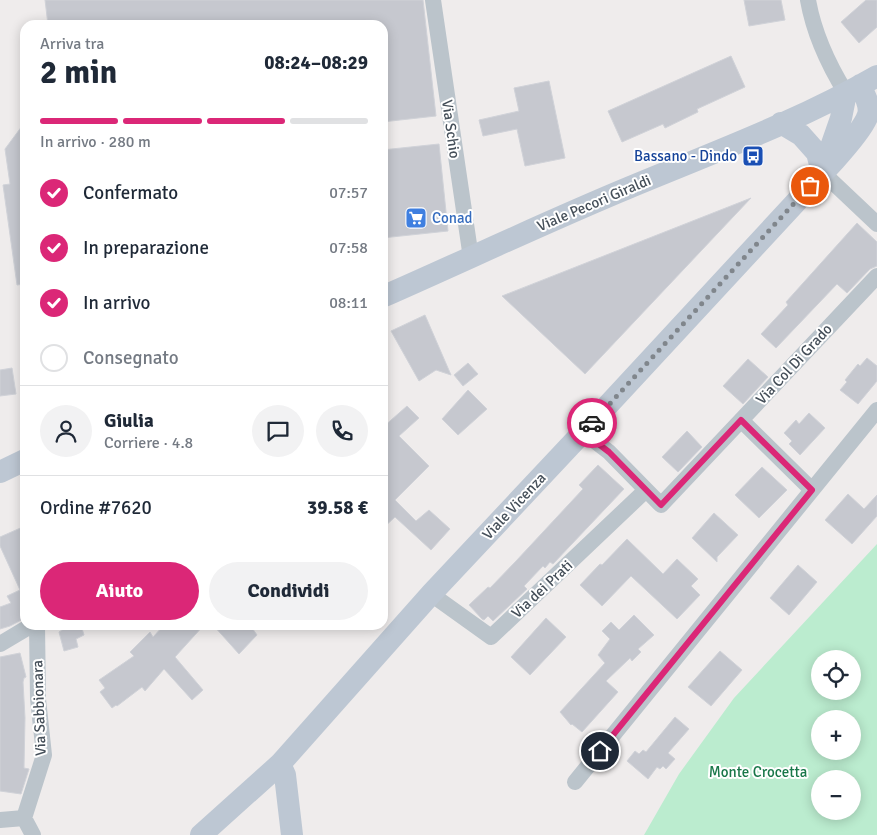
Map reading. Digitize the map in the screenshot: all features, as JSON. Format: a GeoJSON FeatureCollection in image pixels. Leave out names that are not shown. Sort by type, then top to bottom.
{"type":"FeatureCollection","features":[{"type":"Feature","properties":{"kind":"street","name":"Via Schio"},"geometry":{"type":"LineString","coordinates":[[433,0],[471,258]]}},
{"type":"Feature","properties":{"kind":"street"},"geometry":{"type":"LineString","coordinates":[[808,0],[810,13],[821,47],[835,75],[861,85],[868,101],[868,115],[852,140]]}},
{"type":"Feature","properties":{"kind":"street"},"geometry":{"type":"LineString","coordinates":[[822,172],[841,118],[861,85]]}},
{"type":"Feature","properties":{"kind":"street","name":"Viale Pecori Giraldi"},"geometry":{"type":"LineString","coordinates":[[388,294],[573,211],[781,123],[861,85]]}},
{"type":"Feature","properties":{"kind":"street"},"geometry":{"type":"LineString","coordinates":[[781,123],[801,135],[817,153],[822,172],[877,224]]}},
{"type":"Feature","properties":{"kind":"street"},"geometry":{"type":"LineString","coordinates":[[852,140],[877,123]]}},
{"type":"Feature","properties":{"kind":"street","name":"Viale Vicenza"},"geometry":{"type":"LineString","coordinates":[[201,835],[280,764],[431,594],[852,140]]}},
{"type":"Feature","properties":{"kind":"street","name":"Via Col Di Grado"},"geometry":{"type":"LineString","coordinates":[[583,432],[609,452],[661,505],[877,276]]}},
{"type":"Feature","properties":{"kind":"street"},"geometry":{"type":"LineString","coordinates":[[575,782],[877,410]]}},
{"type":"Feature","properties":{"kind":"street"},"geometry":{"type":"LineString","coordinates":[[741,420],[812,490]]}},
{"type":"Feature","properties":{"kind":"street"},"geometry":{"type":"LineString","coordinates":[[0,472],[20,462]]}},
{"type":"Feature","properties":{"kind":"street","name":"Via dei Prati"},"geometry":{"type":"LineString","coordinates":[[431,594],[491,637],[646,490]]}},
{"type":"Feature","properties":{"kind":"street"},"geometry":{"type":"LineString","coordinates":[[0,644],[24,630]]}},
{"type":"Feature","properties":{"kind":"street","name":"Via Sabbionara"},"geometry":{"type":"LineString","coordinates":[[24,818],[44,755],[38,699],[37,630]]}},
{"type":"Feature","properties":{"kind":"street"},"geometry":{"type":"LineString","coordinates":[[280,764],[285,775],[292,835]]}},
{"type":"Feature","properties":{"kind":"street"},"geometry":{"type":"LineString","coordinates":[[0,820],[24,818],[33,835]]}},
{"type":"Feature","properties":{"kind":"green space","name":"Monte Crocetta"},"geometry":{"type":"Polygon","coordinates":[[[877,544],[877,835],[644,835],[679,774],[734,698],[877,544]]]}},
{"type":"Feature","properties":{"kind":"building"},"geometry":{"type":"Polygon","coordinates":[[[45,0],[423,0],[436,116],[388,121],[388,20],[47,20],[45,0]]]}},
{"type":"Feature","properties":{"kind":"building"},"geometry":{"type":"Polygon","coordinates":[[[744,0],[781,0],[785,20],[749,26],[744,0]]]}},
{"type":"Feature","properties":{"kind":"building"},"geometry":{"type":"Polygon","coordinates":[[[866,0],[877,0],[877,27],[859,43],[841,22],[866,0]]]}},
{"type":"Feature","properties":{"kind":"building"},"geometry":{"type":"Polygon","coordinates":[[[731,56],[745,87],[697,109],[698,112],[665,128],[663,124],[622,142],[608,111],[731,56]]]}},
{"type":"Feature","properties":{"kind":"building"},"geometry":{"type":"Polygon","coordinates":[[[549,81],[565,158],[525,166],[517,129],[483,136],[479,120],[519,111],[514,88],[549,81]]]}},
{"type":"Feature","properties":{"kind":"building"},"geometry":{"type":"Polygon","coordinates":[[[20,129],[20,285],[17,285],[3,185],[10,184],[5,149],[20,129]]]}},
{"type":"Feature","properties":{"kind":"building"},"geometry":{"type":"Polygon","coordinates":[[[439,144],[448,231],[388,237],[388,149],[439,144]]]}},
{"type":"Feature","properties":{"kind":"building"},"geometry":{"type":"Polygon","coordinates":[[[751,198],[585,374],[502,296],[751,198]]]}},
{"type":"Feature","properties":{"kind":"building"},"geometry":{"type":"Polygon","coordinates":[[[857,223],[877,242],[877,266],[870,269],[847,293],[837,284],[776,348],[761,334],[788,305],[786,302],[857,223]]]}},
{"type":"Feature","properties":{"kind":"building"},"geometry":{"type":"Polygon","coordinates":[[[425,315],[451,375],[436,370],[419,381],[391,331],[425,315]]]}},
{"type":"Feature","properties":{"kind":"building"},"geometry":{"type":"Polygon","coordinates":[[[867,358],[877,366],[877,381],[858,404],[840,390],[847,382],[845,380],[858,364],[860,366],[867,358]]]}},
{"type":"Feature","properties":{"kind":"building"},"geometry":{"type":"Polygon","coordinates":[[[748,359],[768,377],[743,404],[723,386],[748,359]]]}},
{"type":"Feature","properties":{"kind":"building"},"geometry":{"type":"Polygon","coordinates":[[[468,363],[478,374],[463,386],[454,375],[468,363]]]}},
{"type":"Feature","properties":{"kind":"building"},"geometry":{"type":"Polygon","coordinates":[[[12,368],[16,394],[0,396],[0,370],[12,368]]]}},
{"type":"Feature","properties":{"kind":"building"},"geometry":{"type":"Polygon","coordinates":[[[468,390],[487,409],[458,435],[442,419],[468,390]]]}},
{"type":"Feature","properties":{"kind":"building"},"geometry":{"type":"Polygon","coordinates":[[[407,406],[419,418],[399,436],[429,466],[395,500],[416,521],[429,510],[450,529],[431,550],[395,517],[388,523],[388,423],[407,406]]]}},
{"type":"Feature","properties":{"kind":"building"},"geometry":{"type":"Polygon","coordinates":[[[809,413],[825,428],[800,455],[789,444],[792,441],[784,433],[796,420],[799,424],[809,413]]]}},
{"type":"Feature","properties":{"kind":"building"},"geometry":{"type":"Polygon","coordinates":[[[687,431],[702,447],[678,472],[662,457],[687,431]]]}},
{"type":"Feature","properties":{"kind":"building"},"geometry":{"type":"Polygon","coordinates":[[[598,465],[624,489],[553,564],[550,562],[545,568],[543,566],[524,586],[527,589],[493,621],[488,616],[484,620],[482,619],[469,605],[488,587],[490,588],[583,489],[579,485],[598,465]]]}},
{"type":"Feature","properties":{"kind":"building"},"geometry":{"type":"Polygon","coordinates":[[[762,467],[787,490],[759,518],[735,495],[762,467]]]}},
{"type":"Feature","properties":{"kind":"building"},"geometry":{"type":"Polygon","coordinates":[[[848,494],[864,509],[877,495],[877,516],[852,544],[825,520],[848,494]]]}},
{"type":"Feature","properties":{"kind":"building"},"geometry":{"type":"Polygon","coordinates":[[[714,513],[738,535],[717,557],[717,562],[692,538],[714,513]]]}},
{"type":"Feature","properties":{"kind":"building"},"geometry":{"type":"Polygon","coordinates":[[[20,528],[20,590],[0,546],[0,537],[20,528]]]}},
{"type":"Feature","properties":{"kind":"building"},"geometry":{"type":"Polygon","coordinates":[[[627,539],[663,574],[677,559],[698,579],[691,586],[700,595],[677,619],[631,576],[602,606],[580,585],[627,539]]]}},
{"type":"Feature","properties":{"kind":"building"},"geometry":{"type":"Polygon","coordinates":[[[798,565],[817,582],[789,615],[770,598],[798,565]]]}},
{"type":"Feature","properties":{"kind":"building"},"geometry":{"type":"Polygon","coordinates":[[[20,590],[20,621],[0,629],[0,607],[11,603],[7,596],[20,590]]]}},
{"type":"Feature","properties":{"kind":"building"},"geometry":{"type":"Polygon","coordinates":[[[634,615],[654,635],[638,649],[641,652],[632,661],[630,658],[606,681],[618,692],[582,732],[571,725],[560,712],[605,663],[598,655],[610,639],[602,631],[611,622],[619,630],[634,615]]]}},
{"type":"Feature","properties":{"kind":"building"},"geometry":{"type":"Polygon","coordinates":[[[546,618],[566,637],[530,675],[511,657],[546,618]]]}},
{"type":"Feature","properties":{"kind":"building"},"geometry":{"type":"Polygon","coordinates":[[[62,630],[82,630],[84,635],[76,639],[78,647],[64,651],[59,632],[62,630]]]}},
{"type":"Feature","properties":{"kind":"building"},"geometry":{"type":"Polygon","coordinates":[[[159,630],[199,630],[175,657],[203,690],[192,700],[164,669],[145,691],[142,687],[112,708],[100,692],[105,688],[99,680],[134,656],[130,652],[150,632],[153,637],[159,630]]]}},
{"type":"Feature","properties":{"kind":"building"},"geometry":{"type":"Polygon","coordinates":[[[217,630],[254,630],[257,635],[239,654],[217,630]]]}},
{"type":"Feature","properties":{"kind":"building"},"geometry":{"type":"Polygon","coordinates":[[[720,651],[742,670],[711,706],[688,687],[720,651]]]}},
{"type":"Feature","properties":{"kind":"building"},"geometry":{"type":"Polygon","coordinates":[[[20,653],[26,677],[23,682],[25,718],[24,768],[29,769],[21,794],[0,791],[0,657],[20,653]]]}},
{"type":"Feature","properties":{"kind":"building"},"geometry":{"type":"Polygon","coordinates":[[[675,717],[689,729],[668,753],[675,759],[666,769],[663,766],[660,769],[657,767],[648,779],[627,761],[635,751],[639,754],[643,750],[646,752],[675,717]]]}},
{"type":"Feature","properties":{"kind":"way so far"},"geometry":{"type":"LineString","coordinates":[[592,423],[810,186]]}},
{"type":"Feature","properties":{"kind":"place","name":"Bassano - Dindo"},"geometry":{"type":"Point","coordinates":[753,156]}},
{"type":"Feature","properties":{"kind":"place","name":"Conad"},"geometry":{"type":"Point","coordinates":[416,218]}},
{"type":"Feature","properties":{"kind":"route"},"geometry":{"type":"LineString","coordinates":[[592,423],[583,432],[609,452],[661,505],[741,420],[812,490],[600,751]]}}]}
